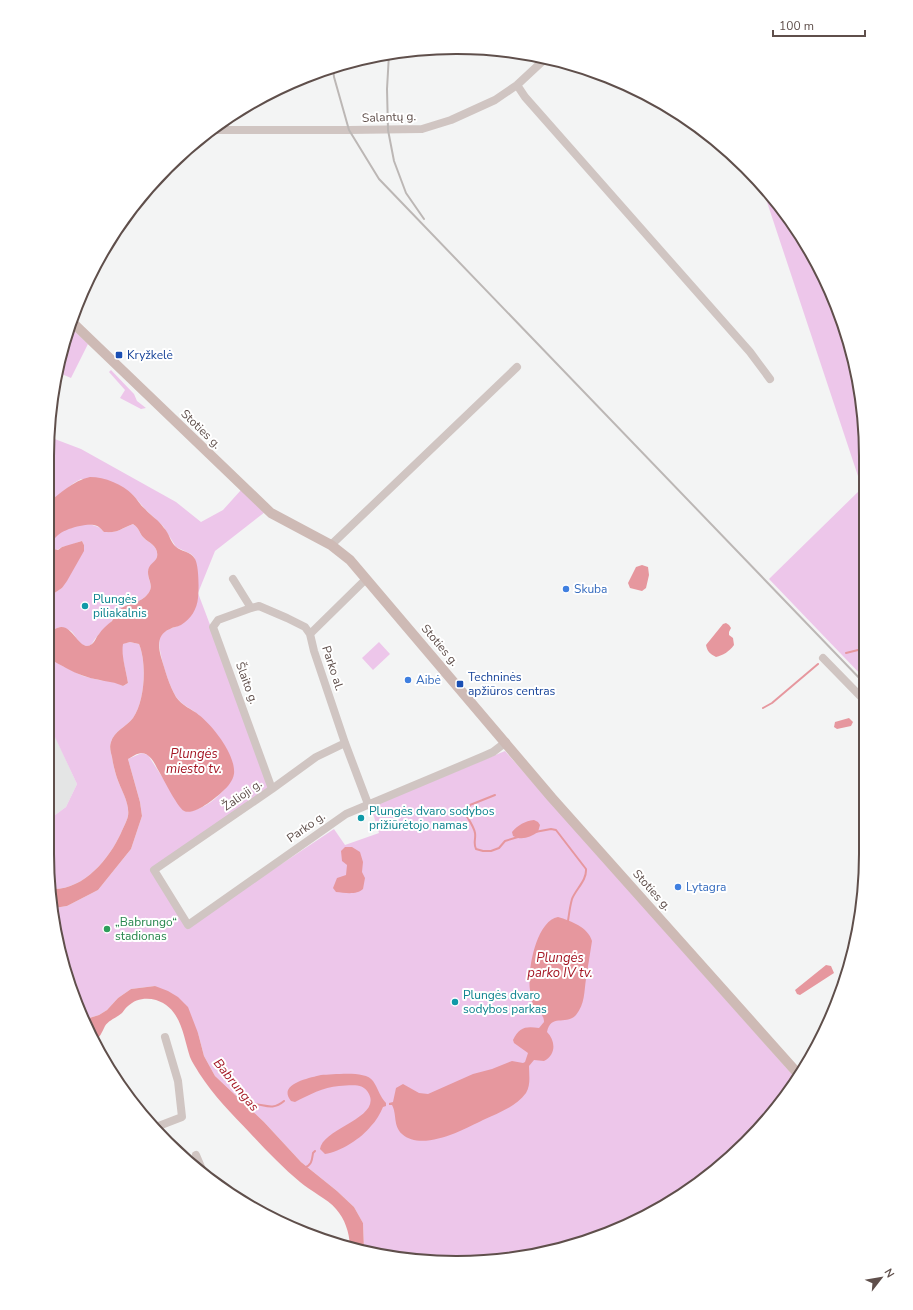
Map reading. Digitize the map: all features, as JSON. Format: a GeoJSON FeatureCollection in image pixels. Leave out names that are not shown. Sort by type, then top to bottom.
{"type":"FeatureCollection","features":[{"type":"Feature","properties":{"kind":"main road","name":"Stoties g."},"geometry":{"type":"LineString","coordinates":[[76,325],[271,513],[330,545],[350,560],[552,798],[795,1071]]}},
{"type":"Feature","properties":{"kind":"street","name":"Salantų g."},"geometry":{"type":"LineString","coordinates":[[221,130],[422,129],[451,120],[495,100],[517,85],[540,63]]}},
{"type":"Feature","properties":{"kind":"street"},"geometry":{"type":"LineString","coordinates":[[517,85],[525,97],[750,352],[770,379]]}},
{"type":"Feature","properties":{"kind":"street"},"geometry":{"type":"LineString","coordinates":[[330,545],[517,367]]}},
{"type":"Feature","properties":{"kind":"street"},"geometry":{"type":"LineString","coordinates":[[233,579],[251,608]]}},
{"type":"Feature","properties":{"kind":"street"},"geometry":{"type":"LineString","coordinates":[[310,634],[366,579]]}},
{"type":"Feature","properties":{"kind":"street","name":"Parko al."},"geometry":{"type":"LineString","coordinates":[[251,608],[259,606],[287,618],[305,627],[310,634],[314,651],[345,743],[368,804]]}},
{"type":"Feature","properties":{"kind":"street","name":"Šlaito g."},"geometry":{"type":"LineString","coordinates":[[251,608],[218,620],[214,626],[272,789]]}},
{"type":"Feature","properties":{"kind":"street"},"geometry":{"type":"LineString","coordinates":[[823,658],[859,695]]}},
{"type":"Feature","properties":{"kind":"street","name":"Parko g."},"geometry":{"type":"LineString","coordinates":[[154,870],[188,925],[346,814],[493,752],[506,742]]}},
{"type":"Feature","properties":{"kind":"street","name":"Žalioji g."},"geometry":{"type":"LineString","coordinates":[[154,870],[316,757],[345,743]]}},
{"type":"Feature","properties":{"kind":"street"},"geometry":{"type":"LineString","coordinates":[[160,1125],[182,1117],[178,1081],[164,1037]]}},
{"type":"Feature","properties":{"kind":"street"},"geometry":{"type":"LineString","coordinates":[[196,1155],[199,1163]]}},
{"type":"Feature","properties":{"kind":"shaded area"},"geometry":{"type":"Polygon","coordinates":[[[766,199],[776,211],[805,255],[828,302],[838,327],[856,404],[859,479],[766,199]]]}},
{"type":"Feature","properties":{"kind":"shaded area"},"geometry":{"type":"Polygon","coordinates":[[[74,331],[88,344],[71,378],[63,374],[74,331]]]}},
{"type":"Feature","properties":{"kind":"shaded area"},"geometry":{"type":"Polygon","coordinates":[[[111,370],[134,394],[137,401],[146,408],[141,409],[120,398],[125,390],[109,372],[111,370]]]}},
{"type":"Feature","properties":{"kind":"shaded area"},"geometry":{"type":"Polygon","coordinates":[[[55,439],[81,449],[176,502],[201,522],[223,510],[241,490],[265,512],[215,551],[198,593],[196,563],[194,557],[176,547],[163,526],[133,495],[117,484],[81,479],[54,499],[55,439]]]}},
{"type":"Feature","properties":{"kind":"shaded area"},"geometry":{"type":"Polygon","coordinates":[[[859,491],[859,673],[769,579],[859,491]]]}},
{"type":"Feature","properties":{"kind":"shaded area"},"geometry":{"type":"Polygon","coordinates":[[[86,524],[96,526],[104,532],[113,532],[133,524],[144,538],[157,550],[157,557],[148,570],[151,588],[148,594],[142,599],[121,608],[111,622],[88,646],[82,645],[73,633],[67,629],[59,627],[54,630],[54,593],[62,588],[84,545],[82,541],[55,550],[54,539],[64,530],[86,524]]]}},
{"type":"Feature","properties":{"kind":"shaded area","name":"Plungės dvaro sodybos parkas"},"geometry":{"type":"Polygon","coordinates":[[[198,593],[272,789],[153,870],[187,927],[334,829],[345,845],[379,833],[371,807],[505,751],[792,1075],[776,1099],[741,1138],[702,1173],[658,1202],[611,1225],[586,1235],[535,1248],[509,1253],[483,1255],[456,1256],[404,1253],[364,1245],[363,1223],[354,1207],[301,1162],[264,1122],[215,1076],[204,1056],[198,1033],[155,986],[131,989],[118,998],[107,1010],[99,1015],[90,1018],[75,983],[57,907],[67,906],[98,890],[131,849],[142,816],[140,802],[128,759],[142,753],[148,755],[184,811],[199,809],[209,803],[224,790],[234,774],[229,754],[223,744],[196,713],[177,698],[167,678],[160,650],[160,637],[168,630],[180,625],[198,593]]]}},
{"type":"Feature","properties":{"kind":"shaded area"},"geometry":{"type":"Polygon","coordinates":[[[130,642],[139,644],[142,652],[144,671],[144,682],[140,702],[133,718],[117,732],[110,746],[115,773],[128,805],[128,816],[126,822],[110,853],[94,871],[85,879],[75,884],[64,888],[56,889],[54,816],[66,807],[77,784],[54,735],[54,660],[83,676],[116,682],[123,686],[128,683],[122,644],[130,642]]]}},
{"type":"Feature","properties":{"kind":"shaded area"},"geometry":{"type":"Polygon","coordinates":[[[379,642],[390,654],[373,670],[362,658],[379,642]]]}},
{"type":"Feature","properties":{"kind":"shaded area"},"geometry":{"type":"Polygon","coordinates":[[[54,734],[77,784],[66,807],[54,816],[54,734]]]}},
{"type":"Feature","properties":{"kind":"water","name":"Plungės miesto tv."},"geometry":{"type":"Polygon","coordinates":[[[96,477],[119,484],[129,491],[162,525],[175,546],[191,554],[195,559],[199,584],[196,606],[191,617],[185,623],[171,628],[163,634],[159,645],[160,653],[171,688],[176,697],[181,703],[205,720],[217,733],[231,758],[234,766],[234,774],[233,779],[215,798],[205,806],[188,812],[184,811],[178,804],[155,763],[149,757],[140,753],[128,759],[140,802],[142,816],[131,849],[98,890],[67,906],[57,907],[56,889],[64,888],[75,884],[85,879],[94,871],[110,853],[127,820],[128,806],[116,773],[110,746],[117,732],[133,718],[137,711],[144,682],[144,671],[142,652],[139,644],[130,642],[123,644],[123,658],[128,683],[123,686],[78,674],[54,661],[54,630],[63,627],[72,633],[83,645],[87,646],[92,644],[121,608],[142,599],[148,593],[151,584],[148,576],[148,569],[157,557],[157,550],[155,547],[144,538],[133,524],[117,531],[109,532],[104,532],[99,527],[94,525],[84,525],[66,530],[56,536],[54,541],[54,498],[72,484],[84,479],[96,477]]]}},
{"type":"Feature","properties":{"kind":"water","name":"Plungės miesto tv."},"geometry":{"type":"Polygon","coordinates":[[[82,541],[84,551],[62,588],[54,593],[54,549],[58,550],[62,547],[82,541]]]}},
{"type":"Feature","properties":{"kind":"water"},"geometry":{"type":"Polygon","coordinates":[[[642,565],[648,567],[649,575],[646,588],[642,591],[630,588],[628,583],[636,567],[642,565]]]}},
{"type":"Feature","properties":{"kind":"water"},"geometry":{"type":"Polygon","coordinates":[[[726,623],[731,628],[729,635],[733,638],[734,645],[726,653],[716,657],[709,652],[706,645],[723,624],[726,623]]]}},
{"type":"Feature","properties":{"kind":"water"},"geometry":{"type":"Polygon","coordinates":[[[849,718],[853,722],[851,726],[837,729],[834,727],[835,722],[849,718]]]}},
{"type":"Feature","properties":{"kind":"water"},"geometry":{"type":"Polygon","coordinates":[[[534,820],[540,825],[538,832],[529,837],[523,838],[513,836],[512,832],[519,825],[534,820]]]}},
{"type":"Feature","properties":{"kind":"water"},"geometry":{"type":"Polygon","coordinates":[[[345,847],[352,847],[360,852],[363,862],[362,872],[365,878],[363,889],[358,892],[336,892],[333,888],[337,878],[346,875],[347,865],[342,861],[341,851],[345,847]]]}},
{"type":"Feature","properties":{"kind":"water","name":"Plungės parko IV tv."},"geometry":{"type":"Polygon","coordinates":[[[558,917],[583,928],[590,936],[592,941],[584,998],[576,1015],[568,1020],[555,1021],[549,1026],[547,1032],[552,1039],[553,1052],[544,1061],[534,1060],[529,1066],[529,1083],[526,1093],[517,1102],[506,1109],[454,1134],[442,1138],[420,1141],[410,1139],[402,1134],[397,1127],[392,1105],[389,1105],[389,1103],[393,1102],[396,1088],[403,1084],[419,1093],[428,1094],[473,1074],[492,1069],[512,1061],[525,1062],[528,1053],[514,1043],[513,1040],[518,1032],[523,1028],[539,1028],[544,1022],[541,1013],[533,1005],[529,982],[530,971],[535,948],[544,927],[550,921],[558,917]]]}},
{"type":"Feature","properties":{"kind":"water"},"geometry":{"type":"Polygon","coordinates":[[[826,965],[831,966],[834,973],[800,995],[797,994],[795,990],[826,965]]]}},
{"type":"Feature","properties":{"kind":"water"},"geometry":{"type":"Polygon","coordinates":[[[155,986],[178,997],[188,1007],[198,1033],[204,1056],[215,1076],[264,1122],[301,1162],[354,1207],[363,1223],[364,1245],[350,1241],[344,1221],[333,1205],[304,1185],[287,1170],[262,1146],[217,1097],[204,1081],[192,1061],[180,1023],[171,1009],[156,1000],[141,999],[127,1007],[122,1013],[107,1024],[99,1037],[90,1018],[99,1015],[107,1010],[118,998],[131,989],[155,986]]]}},
{"type":"Feature","properties":{"kind":"water"},"geometry":{"type":"Polygon","coordinates":[[[321,1075],[363,1075],[373,1081],[386,1103],[386,1106],[383,1107],[375,1122],[367,1131],[350,1144],[331,1153],[325,1154],[320,1149],[323,1142],[360,1116],[367,1110],[370,1102],[369,1094],[366,1090],[360,1086],[352,1085],[327,1088],[295,1102],[291,1101],[288,1095],[288,1090],[291,1086],[303,1080],[321,1075]]]}},
{"type":"Feature","properties":{"kind":"waterway"},"geometry":{"type":"LineString","coordinates":[[846,653],[859,650]]}},
{"type":"Feature","properties":{"kind":"waterway"},"geometry":{"type":"LineString","coordinates":[[763,708],[772,703],[818,664]]}},
{"type":"Feature","properties":{"kind":"waterway"},"geometry":{"type":"LineString","coordinates":[[495,795],[470,805],[466,815],[474,831],[476,849],[491,851],[499,848],[505,841],[518,837]]}},
{"type":"Feature","properties":{"kind":"waterway"},"geometry":{"type":"LineString","coordinates":[[535,832],[551,829],[556,830],[586,869],[585,877],[572,899],[568,921]]}},
{"type":"Feature","properties":{"kind":"waterway","name":"Babrungas"},"geometry":{"type":"LineString","coordinates":[[244,1106],[250,1104],[274,1106],[279,1105],[284,1101]]}},
{"type":"Feature","properties":{"kind":"waterway"},"geometry":{"type":"LineString","coordinates":[[304,1168],[310,1164],[315,1151]]}},
{"type":"Feature","properties":{"kind":"railway"},"geometry":{"type":"LineString","coordinates":[[389,60],[387,89],[388,130],[394,161],[406,193],[424,219]]}},
{"type":"Feature","properties":{"kind":"railway"},"geometry":{"type":"LineString","coordinates":[[334,73],[349,130],[379,179],[859,678]]}},
{"type":"Feature","properties":{"kind":"place","name":"Kryžkelė"},"geometry":{"type":"Point","coordinates":[119,355]}},
{"type":"Feature","properties":{"kind":"place","name":"Skuba"},"geometry":{"type":"Point","coordinates":[566,589]}},
{"type":"Feature","properties":{"kind":"place","name":"Plungės piliakalnis"},"geometry":{"type":"Point","coordinates":[85,606]}},
{"type":"Feature","properties":{"kind":"place","name":"Aibė"},"geometry":{"type":"Point","coordinates":[408,680]}},
{"type":"Feature","properties":{"kind":"place","name":"Techninės apžiūros centras"},"geometry":{"type":"Point","coordinates":[460,684]}},
{"type":"Feature","properties":{"kind":"place","name":"Plungės dvaro sodybos prižiūrėtojo namas"},"geometry":{"type":"Point","coordinates":[361,818]}},
{"type":"Feature","properties":{"kind":"place","name":"Lytagra"},"geometry":{"type":"Point","coordinates":[678,887]}},
{"type":"Feature","properties":{"kind":"place","name":"„Babrungo“ stadionas"},"geometry":{"type":"Point","coordinates":[107,929]}},
{"type":"Feature","properties":{"kind":"place","name":"Plungės dvaro sodybos parkas"},"geometry":{"type":"Point","coordinates":[455,1002]}}]}
